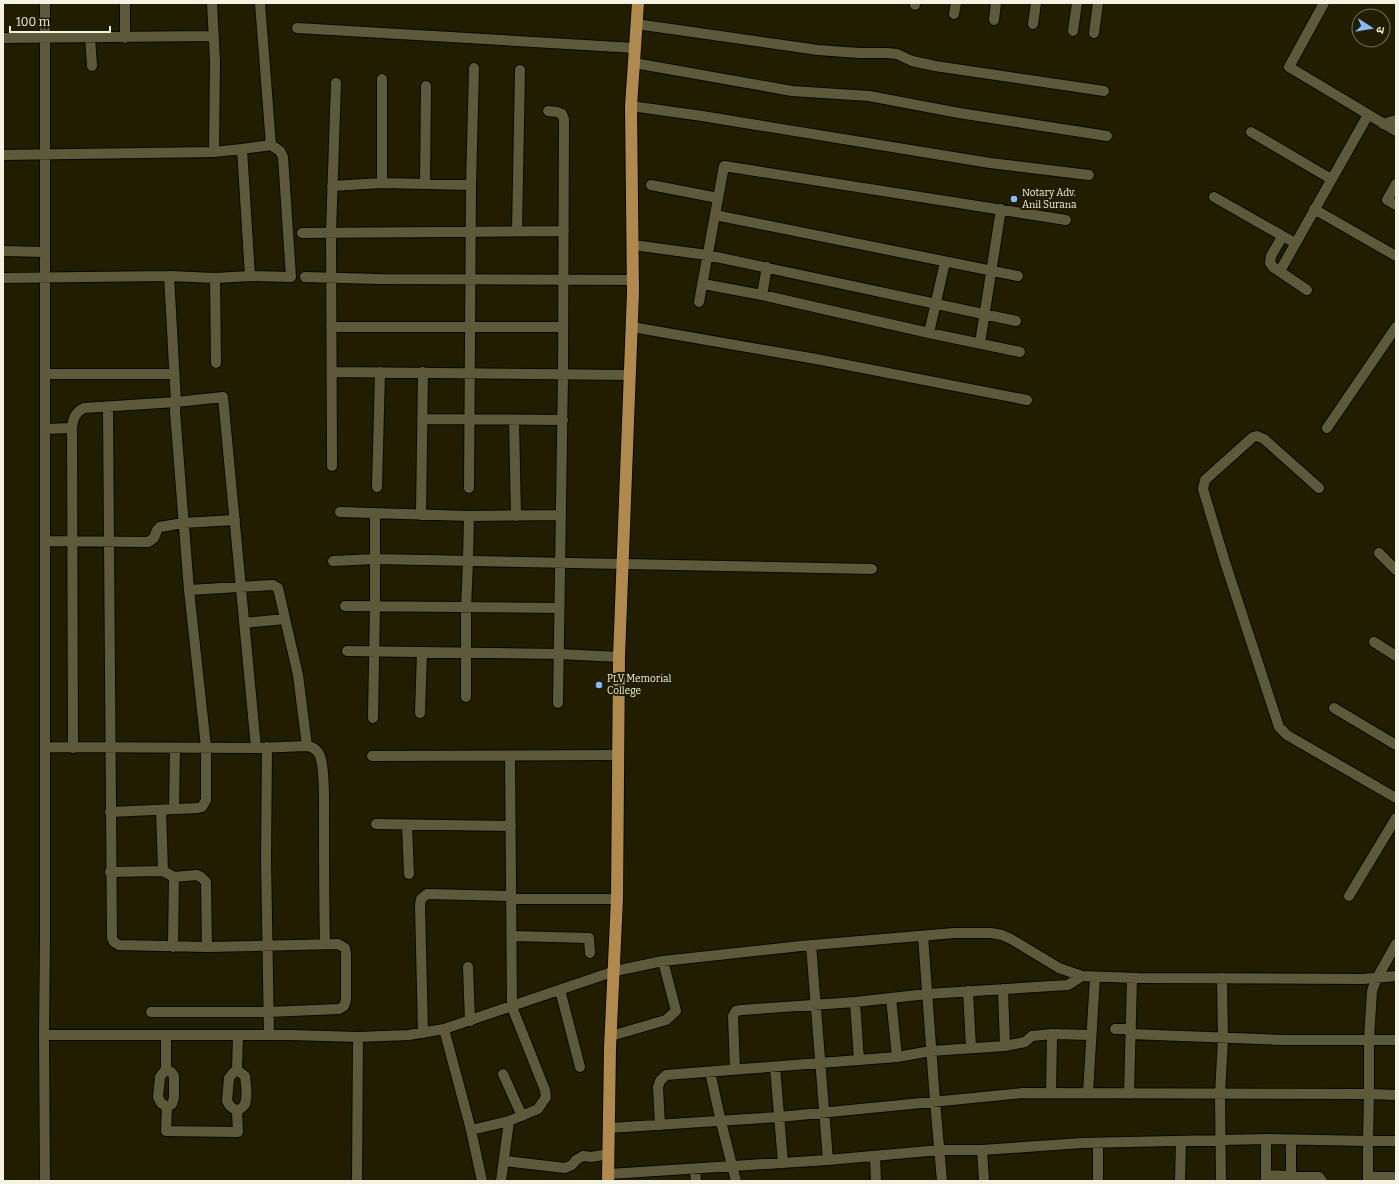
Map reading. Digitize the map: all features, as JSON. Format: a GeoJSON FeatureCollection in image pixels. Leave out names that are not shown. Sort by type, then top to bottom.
{"type":"FeatureCollection","features":[{"type":"Feature","properties":{"kind":"main road"},"geometry":{"type":"LineString","coordinates":[[609,1178],[611,1036],[617,899],[619,656],[633,280],[631,106],[638,3]]}},
{"type":"Feature","properties":{"kind":"street"},"geometry":{"type":"LineString","coordinates":[[45,3],[45,1181]]}},
{"type":"Feature","properties":{"kind":"street"},"geometry":{"type":"LineString","coordinates":[[125,3],[125,38]]}},
{"type":"Feature","properties":{"kind":"street"},"geometry":{"type":"LineString","coordinates":[[212,3],[214,36],[214,152]]}},
{"type":"Feature","properties":{"kind":"street"},"geometry":{"type":"LineString","coordinates":[[260,3],[271,145]]}},
{"type":"Feature","properties":{"kind":"street"},"geometry":{"type":"LineString","coordinates":[[954,14],[956,3]]}},
{"type":"Feature","properties":{"kind":"street"},"geometry":{"type":"LineString","coordinates":[[994,20],[996,3]]}},
{"type":"Feature","properties":{"kind":"street"},"geometry":{"type":"LineString","coordinates":[[1033,24],[1036,3]]}},
{"type":"Feature","properties":{"kind":"street"},"geometry":{"type":"LineString","coordinates":[[1073,31],[1077,3]]}},
{"type":"Feature","properties":{"kind":"street"},"geometry":{"type":"LineString","coordinates":[[1094,33],[1098,3]]}},
{"type":"Feature","properties":{"kind":"street"},"geometry":{"type":"LineString","coordinates":[[1324,3],[1289,67],[1396,131]]}},
{"type":"Feature","properties":{"kind":"street"},"geometry":{"type":"LineString","coordinates":[[636,24],[818,50],[897,54],[912,61],[935,66],[1104,91]]}},
{"type":"Feature","properties":{"kind":"street"},"geometry":{"type":"LineString","coordinates":[[298,28],[635,48]]}},
{"type":"Feature","properties":{"kind":"street"},"geometry":{"type":"LineString","coordinates":[[3,38],[214,36]]}},
{"type":"Feature","properties":{"kind":"street"},"geometry":{"type":"LineString","coordinates":[[90,37],[92,66]]}},
{"type":"Feature","properties":{"kind":"street"},"geometry":{"type":"LineString","coordinates":[[634,63],[792,91],[869,96],[959,113],[1107,136]]}},
{"type":"Feature","properties":{"kind":"street"},"geometry":{"type":"LineString","coordinates":[[469,488],[471,185],[474,68]]}},
{"type":"Feature","properties":{"kind":"street"},"geometry":{"type":"LineString","coordinates":[[517,231],[520,70]]}},
{"type":"Feature","properties":{"kind":"street"},"geometry":{"type":"LineString","coordinates":[[382,79],[382,183]]}},
{"type":"Feature","properties":{"kind":"street"},"geometry":{"type":"LineString","coordinates":[[332,466],[331,232],[336,83]]}},
{"type":"Feature","properties":{"kind":"street"},"geometry":{"type":"LineString","coordinates":[[425,184],[426,86]]}},
{"type":"Feature","properties":{"kind":"street"},"geometry":{"type":"LineString","coordinates":[[631,106],[694,114],[990,163],[1089,175]]}},
{"type":"Feature","properties":{"kind":"street"},"geometry":{"type":"LineString","coordinates":[[548,111],[560,112],[564,119],[564,373],[558,703]]}},
{"type":"Feature","properties":{"kind":"street"},"geometry":{"type":"LineString","coordinates":[[1280,271],[1368,115]]}},
{"type":"Feature","properties":{"kind":"street"},"geometry":{"type":"LineString","coordinates":[[1383,124],[1396,120]]}},
{"type":"Feature","properties":{"kind":"street"},"geometry":{"type":"LineString","coordinates":[[1251,132],[1331,179]]}},
{"type":"Feature","properties":{"kind":"street"},"geometry":{"type":"LineString","coordinates":[[3,154],[214,152],[271,145],[280,151],[283,157],[292,277],[250,276],[215,278],[169,276],[3,278]]}},
{"type":"Feature","properties":{"kind":"street"},"geometry":{"type":"LineString","coordinates":[[242,149],[250,276]]}},
{"type":"Feature","properties":{"kind":"street"},"geometry":{"type":"LineString","coordinates":[[699,302],[724,166],[1066,220]]}},
{"type":"Feature","properties":{"kind":"street"},"geometry":{"type":"LineString","coordinates":[[332,186],[382,183],[471,185]]}},
{"type":"Feature","properties":{"kind":"street"},"geometry":{"type":"LineString","coordinates":[[1396,184],[1387,200],[1396,205]]}},
{"type":"Feature","properties":{"kind":"street"},"geometry":{"type":"LineString","coordinates":[[651,185],[718,198]]}},
{"type":"Feature","properties":{"kind":"street"},"geometry":{"type":"LineString","coordinates":[[1214,197],[1282,237],[1295,243]]}},
{"type":"Feature","properties":{"kind":"street"},"geometry":{"type":"LineString","coordinates":[[980,343],[1001,209]]}},
{"type":"Feature","properties":{"kind":"street"},"geometry":{"type":"LineString","coordinates":[[1314,209],[1396,256]]}},
{"type":"Feature","properties":{"kind":"street"},"geometry":{"type":"LineString","coordinates":[[715,215],[1018,276]]}},
{"type":"Feature","properties":{"kind":"street"},"geometry":{"type":"LineString","coordinates":[[302,232],[564,231]]}},
{"type":"Feature","properties":{"kind":"street"},"geometry":{"type":"LineString","coordinates":[[1282,237],[1269,260],[1271,265],[1307,290]]}},
{"type":"Feature","properties":{"kind":"street"},"geometry":{"type":"LineString","coordinates":[[633,245],[707,255],[768,267],[1016,321]]}},
{"type":"Feature","properties":{"kind":"street"},"geometry":{"type":"LineString","coordinates":[[3,251],[45,252]]}},
{"type":"Feature","properties":{"kind":"street"},"geometry":{"type":"LineString","coordinates":[[929,334],[945,262]]}},
{"type":"Feature","properties":{"kind":"street"},"geometry":{"type":"LineString","coordinates":[[762,295],[768,267]]}},
{"type":"Feature","properties":{"kind":"street"},"geometry":{"type":"LineString","coordinates":[[110,812],[198,808],[205,804],[206,800],[206,747],[183,523],[175,412],[176,402],[169,276]]}},
{"type":"Feature","properties":{"kind":"street"},"geometry":{"type":"LineString","coordinates":[[305,277],[633,280]]}},
{"type":"Feature","properties":{"kind":"street"},"geometry":{"type":"LineString","coordinates":[[215,278],[216,363]]}},
{"type":"Feature","properties":{"kind":"street"},"geometry":{"type":"LineString","coordinates":[[702,284],[762,295],[929,334],[1020,352]]}},
{"type":"Feature","properties":{"kind":"street"},"geometry":{"type":"LineString","coordinates":[[331,327],[564,327]]}},
{"type":"Feature","properties":{"kind":"street"},"geometry":{"type":"LineString","coordinates":[[632,327],[816,359],[1027,400]]}},
{"type":"Feature","properties":{"kind":"street"},"geometry":{"type":"LineString","coordinates":[[1327,428],[1396,327]]}},
{"type":"Feature","properties":{"kind":"street"},"geometry":{"type":"LineString","coordinates":[[332,372],[630,374]]}},
{"type":"Feature","properties":{"kind":"street"},"geometry":{"type":"LineString","coordinates":[[377,487],[380,372]]}},
{"type":"Feature","properties":{"kind":"street"},"geometry":{"type":"LineString","coordinates":[[421,515],[423,372]]}},
{"type":"Feature","properties":{"kind":"street"},"geometry":{"type":"LineString","coordinates":[[45,374],[174,374]]}},
{"type":"Feature","properties":{"kind":"street"},"geometry":{"type":"LineString","coordinates":[[73,748],[72,428],[74,416],[79,410],[84,408],[176,402],[223,397],[244,623],[262,748],[269,1035]]}},
{"type":"Feature","properties":{"kind":"street"},"geometry":{"type":"LineString","coordinates":[[108,407],[110,872],[112,938],[114,942],[123,945],[207,947],[324,943],[338,944],[345,948],[346,954],[346,1000],[344,1006],[339,1009],[268,1012],[151,1012]]}},
{"type":"Feature","properties":{"kind":"street"},"geometry":{"type":"LineString","coordinates":[[422,419],[563,420]]}},
{"type":"Feature","properties":{"kind":"street"},"geometry":{"type":"LineString","coordinates":[[514,420],[516,516]]}},
{"type":"Feature","properties":{"kind":"street"},"geometry":{"type":"LineString","coordinates":[[45,429],[72,428]]}},
{"type":"Feature","properties":{"kind":"street"},"geometry":{"type":"LineString","coordinates":[[1319,488],[1264,439],[1257,436],[1253,437],[1205,480],[1203,489],[1225,562],[1279,727],[1287,735],[1396,798]]}},
{"type":"Feature","properties":{"kind":"street"},"geometry":{"type":"LineString","coordinates":[[340,512],[469,516],[561,515]]}},
{"type":"Feature","properties":{"kind":"street"},"geometry":{"type":"LineString","coordinates":[[374,718],[376,607],[375,513]]}},
{"type":"Feature","properties":{"kind":"street"},"geometry":{"type":"LineString","coordinates":[[466,697],[466,608],[469,516]]}},
{"type":"Feature","properties":{"kind":"street"},"geometry":{"type":"LineString","coordinates":[[45,541],[148,542],[154,538],[156,530],[160,527],[183,523],[235,520]]}},
{"type":"Feature","properties":{"kind":"street"},"geometry":{"type":"LineString","coordinates":[[1379,552],[1396,570]]}},
{"type":"Feature","properties":{"kind":"street"},"geometry":{"type":"LineString","coordinates":[[333,561],[375,559],[872,569]]}},
{"type":"Feature","properties":{"kind":"street"},"geometry":{"type":"LineString","coordinates":[[189,590],[273,585],[278,588],[298,675],[307,746]]}},
{"type":"Feature","properties":{"kind":"street"},"geometry":{"type":"LineString","coordinates":[[345,606],[559,608]]}},
{"type":"Feature","properties":{"kind":"street"},"geometry":{"type":"LineString","coordinates":[[244,623],[285,619]]}},
{"type":"Feature","properties":{"kind":"street"},"geometry":{"type":"LineString","coordinates":[[1374,642],[1396,656]]}},
{"type":"Feature","properties":{"kind":"street"},"geometry":{"type":"LineString","coordinates":[[347,651],[619,656]]}},
{"type":"Feature","properties":{"kind":"street"},"geometry":{"type":"LineString","coordinates":[[420,713],[422,653]]}},
{"type":"Feature","properties":{"kind":"street"},"geometry":{"type":"LineString","coordinates":[[1334,708],[1396,745]]}},
{"type":"Feature","properties":{"kind":"street"},"geometry":{"type":"LineString","coordinates":[[45,747],[262,748],[307,746],[313,748],[318,752],[322,764],[324,802],[324,943]]}},
{"type":"Feature","properties":{"kind":"street"},"geometry":{"type":"LineString","coordinates":[[174,809],[175,748]]}},
{"type":"Feature","properties":{"kind":"street"},"geometry":{"type":"LineString","coordinates":[[372,756],[618,755]]}},
{"type":"Feature","properties":{"kind":"street"},"geometry":{"type":"LineString","coordinates":[[471,1130],[522,1116],[541,1107],[546,1097],[545,1090],[512,1006],[510,756]]}},
{"type":"Feature","properties":{"kind":"street"},"geometry":{"type":"LineString","coordinates":[[161,810],[163,870]]}},
{"type":"Feature","properties":{"kind":"street"},"geometry":{"type":"LineString","coordinates":[[1349,896],[1396,818]]}},
{"type":"Feature","properties":{"kind":"street"},"geometry":{"type":"LineString","coordinates":[[376,824],[511,826]]}},
{"type":"Feature","properties":{"kind":"street"},"geometry":{"type":"LineString","coordinates":[[407,825],[409,874]]}},
{"type":"Feature","properties":{"kind":"street"},"geometry":{"type":"LineString","coordinates":[[110,872],[163,870],[174,877],[197,875],[204,879],[206,882],[207,947]]}},
{"type":"Feature","properties":{"kind":"street"},"geometry":{"type":"LineString","coordinates":[[173,946],[174,877]]}},
{"type":"Feature","properties":{"kind":"street"},"geometry":{"type":"LineString","coordinates":[[423,1033],[420,905],[421,899],[427,894],[511,898],[617,899]]}},
{"type":"Feature","properties":{"kind":"street"},"geometry":{"type":"LineString","coordinates":[[44,1035],[269,1035],[358,1037],[409,1035],[444,1029],[470,1021],[614,971],[663,961],[811,945],[954,933],[991,933],[1011,939],[1059,968],[1082,976],[1132,978],[1377,978],[1396,976]]}},
{"type":"Feature","properties":{"kind":"street"},"geometry":{"type":"LineString","coordinates":[[512,936],[587,938],[590,940],[590,953]]}},
{"type":"Feature","properties":{"kind":"street"},"geometry":{"type":"LineString","coordinates":[[923,936],[942,1181]]}},
{"type":"Feature","properties":{"kind":"street"},"geometry":{"type":"LineString","coordinates":[[1396,944],[1377,978],[1372,991],[1369,1040],[1368,1179],[1396,1177]]}},
{"type":"Feature","properties":{"kind":"street"},"geometry":{"type":"LineString","coordinates":[[811,945],[819,1062],[828,1160]]}},
{"type":"Feature","properties":{"kind":"street"},"geometry":{"type":"LineString","coordinates":[[611,1036],[666,1020],[676,1010],[663,961]]}},
{"type":"Feature","properties":{"kind":"street"},"geometry":{"type":"LineString","coordinates":[[468,967],[470,1021]]}},
{"type":"Feature","properties":{"kind":"street"},"geometry":{"type":"LineString","coordinates":[[735,1069],[733,1016],[736,1012],[741,1010],[855,1002],[927,994],[1068,985],[1082,976]]}},
{"type":"Feature","properties":{"kind":"street"},"geometry":{"type":"LineString","coordinates":[[1088,1093],[1094,977]]}},
{"type":"Feature","properties":{"kind":"street"},"geometry":{"type":"LineString","coordinates":[[1129,1094],[1132,978]]}},
{"type":"Feature","properties":{"kind":"street"},"geometry":{"type":"LineString","coordinates":[[1221,1181],[1220,1094],[1222,978]]}},
{"type":"Feature","properties":{"kind":"street"},"geometry":{"type":"LineString","coordinates":[[1003,989],[1005,1046]]}},
{"type":"Feature","properties":{"kind":"street"},"geometry":{"type":"LineString","coordinates":[[560,990],[580,1067]]}},
{"type":"Feature","properties":{"kind":"street"},"geometry":{"type":"LineString","coordinates":[[968,991],[971,1048]]}},
{"type":"Feature","properties":{"kind":"street"},"geometry":{"type":"LineString","coordinates":[[891,998],[897,1057]]}},
{"type":"Feature","properties":{"kind":"street"},"geometry":{"type":"LineString","coordinates":[[855,1002],[859,1060]]}},
{"type":"Feature","properties":{"kind":"street"},"geometry":{"type":"LineString","coordinates":[[444,1029],[471,1130],[482,1181]]}},
{"type":"Feature","properties":{"kind":"street"},"geometry":{"type":"LineString","coordinates":[[1115,1029],[1222,1038],[1282,1040],[1396,1040]]}},
{"type":"Feature","properties":{"kind":"street"},"geometry":{"type":"LineString","coordinates":[[660,1125],[658,1087],[662,1077],[666,1075],[897,1057],[931,1052],[1005,1046],[1025,1042],[1032,1036],[1052,1034],[1091,1035]]}},
{"type":"Feature","properties":{"kind":"street"},"geometry":{"type":"LineString","coordinates":[[1051,1093],[1052,1034]]}},
{"type":"Feature","properties":{"kind":"street"},"geometry":{"type":"LineString","coordinates":[[166,1035],[166,1069],[160,1078],[158,1097],[161,1103],[167,1107]]}},
{"type":"Feature","properties":{"kind":"street"},"geometry":{"type":"LineString","coordinates":[[237,1110],[230,1106],[228,1101],[229,1078],[237,1070],[238,1035]]}},
{"type":"Feature","properties":{"kind":"street"},"geometry":{"type":"LineString","coordinates":[[356,1181],[358,1037]]}},
{"type":"Feature","properties":{"kind":"street"},"geometry":{"type":"LineString","coordinates":[[775,1067],[783,1163]]}},
{"type":"Feature","properties":{"kind":"street"},"geometry":{"type":"LineString","coordinates":[[166,1069],[174,1076],[174,1098],[172,1104],[167,1107]]}},
{"type":"Feature","properties":{"kind":"street"},"geometry":{"type":"LineString","coordinates":[[237,1070],[245,1076],[246,1086],[245,1103],[243,1107],[237,1110]]}},
{"type":"Feature","properties":{"kind":"street"},"geometry":{"type":"LineString","coordinates":[[710,1072],[736,1181]]}},
{"type":"Feature","properties":{"kind":"street"},"geometry":{"type":"LineString","coordinates":[[503,1074],[522,1116]]}},
{"type":"Feature","properties":{"kind":"street"},"geometry":{"type":"LineString","coordinates":[[609,1128],[721,1122],[1023,1093],[1396,1095]]}},
{"type":"Feature","properties":{"kind":"street"},"geometry":{"type":"LineString","coordinates":[[167,1107],[166,1131],[238,1132],[237,1110]]}},
{"type":"Feature","properties":{"kind":"street"},"geometry":{"type":"LineString","coordinates":[[501,1181],[509,1120]]}},
{"type":"Feature","properties":{"kind":"street"},"geometry":{"type":"LineString","coordinates":[[1266,1139],[1266,1178],[1291,1176],[1319,1178],[1322,1181]]}},
{"type":"Feature","properties":{"kind":"street"},"geometry":{"type":"LineString","coordinates":[[609,1178],[656,1176],[732,1166],[875,1157],[940,1150],[982,1150],[1098,1143],[1266,1139],[1396,1141]]}},
{"type":"Feature","properties":{"kind":"street"},"geometry":{"type":"LineString","coordinates":[[1291,1140],[1291,1176]]}},
{"type":"Feature","properties":{"kind":"street"},"geometry":{"type":"LineString","coordinates":[[1180,1181],[1181,1141]]}},
{"type":"Feature","properties":{"kind":"street"},"geometry":{"type":"LineString","coordinates":[[1098,1143],[1098,1181]]}},
{"type":"Feature","properties":{"kind":"street"},"geometry":{"type":"LineString","coordinates":[[982,1150],[984,1181]]}},
{"type":"Feature","properties":{"kind":"street"},"geometry":{"type":"LineString","coordinates":[[504,1162],[565,1168],[582,1156],[591,1157],[609,1154]]}},
{"type":"Feature","properties":{"kind":"street"},"geometry":{"type":"LineString","coordinates":[[875,1157],[876,1181]]}},
{"type":"Feature","properties":{"kind":"street"},"geometry":{"type":"LineString","coordinates":[[695,1170],[696,1181]]}},
{"type":"Feature","properties":{"kind":"place","name":"Notary Adv. Anil Surana"},"geometry":{"type":"Point","coordinates":[1014,199]}},
{"type":"Feature","properties":{"kind":"place","name":"PLV Memorial College"},"geometry":{"type":"Point","coordinates":[599,685]}}]}
